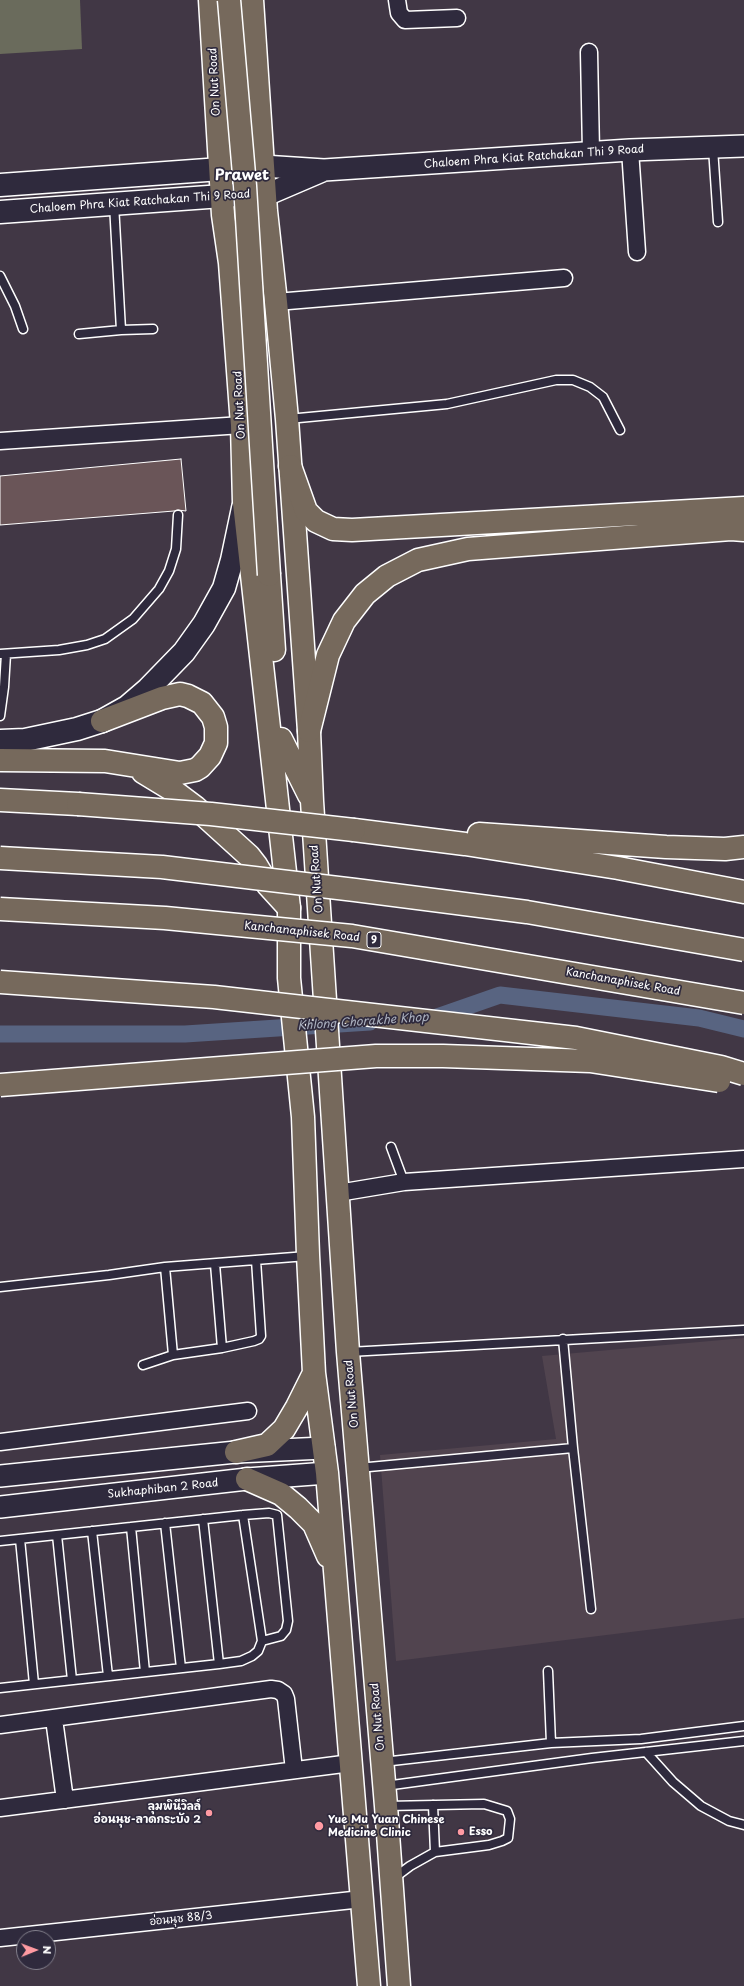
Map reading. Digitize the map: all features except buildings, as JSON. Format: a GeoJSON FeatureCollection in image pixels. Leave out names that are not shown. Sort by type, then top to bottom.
{"type":"FeatureCollection","features":[{"type":"Feature","properties":{"kind":"main road","name":"On Nut Road"},"geometry":{"type":"LineString","coordinates":[[210,0],[222,196],[230,263],[242,425],[244,503],[289,908],[289,978],[303,1117],[314,1373],[327,1473],[369,1986]]}},
{"type":"Feature","properties":{"kind":"main road","name":"On Nut Road"},"geometry":{"type":"LineString","coordinates":[[229,0],[245,186],[269,575],[281,739],[278,809]]}},
{"type":"Feature","properties":{"kind":"main road","name":"On Nut Road"},"geometry":{"type":"LineString","coordinates":[[252,0],[265,193],[287,420],[309,731],[312,801],[348,1352],[385,1796],[399,1986]]}},
{"type":"Feature","properties":{"kind":"main road"},"geometry":{"type":"LineString","coordinates":[[216,98],[218,108],[224,114],[230,117],[239,118],[251,108],[258,94]]}},
{"type":"Feature","properties":{"kind":"main road","name":"Chaloem Phra Kiat Ratchakan Thi 9 Road"},"geometry":{"type":"LineString","coordinates":[[0,185],[263,166]]}},
{"type":"Feature","properties":{"kind":"main road","name":"Chaloem Phra Kiat Ratchakan Thi 9 Road"},"geometry":{"type":"LineString","coordinates":[[0,212],[265,193]]}},
{"type":"Feature","properties":{"kind":"main road"},"geometry":{"type":"LineString","coordinates":[[230,263],[232,252],[244,242],[253,242],[259,245],[272,262]]}},
{"type":"Feature","properties":{"kind":"main road"},"geometry":{"type":"LineString","coordinates":[[290,466],[306,511],[316,521],[333,529],[352,530],[744,508]]}},
{"type":"Feature","properties":{"kind":"main road"},"geometry":{"type":"LineString","coordinates":[[102,721],[127,707],[148,689],[184,652],[204,624],[224,588],[232,560],[244,503]]}},
{"type":"Feature","properties":{"kind":"main road"},"geometry":{"type":"LineString","coordinates":[[309,731],[328,655],[344,621],[365,594],[387,576],[418,560],[468,549],[731,529],[744,530]]}},
{"type":"Feature","properties":{"kind":"main road"},"geometry":{"type":"LineString","coordinates":[[0,740],[25,740],[53,735],[102,721],[162,698],[180,694],[202,703],[213,717],[217,736],[214,750],[206,762],[195,770],[171,772],[105,761],[0,760]]}},
{"type":"Feature","properties":{"kind":"main road","name":"On Nut Road"},"geometry":{"type":"LineString","coordinates":[[281,739],[312,801]]}},
{"type":"Feature","properties":{"kind":"main road"},"geometry":{"type":"LineString","coordinates":[[130,765],[171,789],[207,817],[248,856],[256,865],[268,885],[289,908]]}},
{"type":"Feature","properties":{"kind":"main road"},"geometry":{"type":"LineString","coordinates":[[0,800],[172,810],[354,830],[465,844],[618,868],[744,892]]}},
{"type":"Feature","properties":{"kind":"main road"},"geometry":{"type":"LineString","coordinates":[[354,830],[532,837],[666,847],[725,849],[744,847]]}},
{"type":"Feature","properties":{"kind":"main road"},"geometry":{"type":"LineString","coordinates":[[0,858],[162,867],[355,890],[527,912],[744,950]]}},
{"type":"Feature","properties":{"kind":"main road","name":"Kanchanaphisek Road"},"geometry":{"type":"LineString","coordinates":[[0,909],[165,918],[352,936],[744,1003]]}},
{"type":"Feature","properties":{"kind":"main road"},"geometry":{"type":"LineString","coordinates":[[0,982],[214,997],[576,1038],[699,1062],[744,1074]]}},
{"type":"Feature","properties":{"kind":"main road"},"geometry":{"type":"LineString","coordinates":[[0,1085],[376,1056],[443,1056],[590,1061],[720,1081],[744,1078]]}},
{"type":"Feature","properties":{"kind":"main road"},"geometry":{"type":"LineString","coordinates":[[236,1452],[267,1444],[284,1429],[314,1373]]}},
{"type":"Feature","properties":{"kind":"main road"},"geometry":{"type":"LineString","coordinates":[[324,1448],[356,1444]]}},
{"type":"Feature","properties":{"kind":"main road"},"geometry":{"type":"LineString","coordinates":[[327,1473],[358,1468]]}},
{"type":"Feature","properties":{"kind":"main road"},"geometry":{"type":"LineString","coordinates":[[247,1479],[281,1494],[314,1524],[335,1570]]}},
{"type":"Feature","properties":{"kind":"street"},"geometry":{"type":"LineString","coordinates":[[397,0],[398,13],[405,20],[457,18]]}},
{"type":"Feature","properties":{"kind":"street"},"geometry":{"type":"LineString","coordinates":[[589,52],[591,152]]}},
{"type":"Feature","properties":{"kind":"street","name":"Chaloem Phra Kiat Ratchakan Thi 9 Road"},"geometry":{"type":"LineString","coordinates":[[263,166],[324,170],[591,152],[744,146]]}},
{"type":"Feature","properties":{"kind":"street"},"geometry":{"type":"LineString","coordinates":[[630,150],[636,252]]}},
{"type":"Feature","properties":{"kind":"street","name":"Chaloem Phra Kiat Ratchakan Thi 9 Road"},"geometry":{"type":"LineString","coordinates":[[265,193],[273,192],[324,170]]}},
{"type":"Feature","properties":{"kind":"street"},"geometry":{"type":"LineString","coordinates":[[276,302],[564,278]]}},
{"type":"Feature","properties":{"kind":"street"},"geometry":{"type":"LineString","coordinates":[[0,441],[242,425]]}},
{"type":"Feature","properties":{"kind":"street"},"geometry":{"type":"LineString","coordinates":[[338,1193],[404,1182],[744,1159]]}},
{"type":"Feature","properties":{"kind":"street"},"geometry":{"type":"LineString","coordinates":[[0,1442],[248,1411]]}},
{"type":"Feature","properties":{"kind":"street"},"geometry":{"type":"LineString","coordinates":[[0,1476],[236,1452],[324,1448]]}},
{"type":"Feature","properties":{"kind":"street","name":"Sukhaphiban 2 Road"},"geometry":{"type":"LineString","coordinates":[[0,1507],[247,1479],[327,1473]]}},
{"type":"Feature","properties":{"kind":"street"},"geometry":{"type":"LineString","coordinates":[[0,1726],[271,1689],[278,1690],[284,1694],[286,1698],[294,1770]]}},
{"type":"Feature","properties":{"kind":"street"},"geometry":{"type":"LineString","coordinates":[[54,1719],[65,1800]]}},
{"type":"Feature","properties":{"kind":"street"},"geometry":{"type":"LineString","coordinates":[[0,1808],[351,1763]]}},
{"type":"Feature","properties":{"kind":"street","name":"อ่อนนุช 88/3"},"geometry":{"type":"LineString","coordinates":[[0,1938],[362,1899]]}},
{"type":"Feature","properties":{"kind":"lane"},"geometry":{"type":"LineString","coordinates":[[713,147],[718,222]]}},
{"type":"Feature","properties":{"kind":"lane"},"geometry":{"type":"LineString","coordinates":[[114,204],[120,330]]}},
{"type":"Feature","properties":{"kind":"lane"},"geometry":{"type":"LineString","coordinates":[[0,276],[10,294],[23,329]]}},
{"type":"Feature","properties":{"kind":"lane"},"geometry":{"type":"LineString","coordinates":[[80,334],[120,330],[153,329]]}},
{"type":"Feature","properties":{"kind":"lane"},"geometry":{"type":"LineString","coordinates":[[287,420],[447,404],[556,380],[573,380],[590,387],[603,397],[620,430]]}},
{"type":"Feature","properties":{"kind":"lane"},"geometry":{"type":"LineString","coordinates":[[0,716],[4,687],[3,654],[60,650],[87,645],[105,639],[133,620],[159,589],[169,571],[176,549],[178,515]]}},
{"type":"Feature","properties":{"kind":"lane"},"geometry":{"type":"LineString","coordinates":[[391,1147],[404,1182]]}},
{"type":"Feature","properties":{"kind":"lane"},"geometry":{"type":"LineString","coordinates":[[0,1287],[101,1276],[165,1267],[308,1255]]}},
{"type":"Feature","properties":{"kind":"lane"},"geometry":{"type":"LineString","coordinates":[[143,1365],[173,1355],[254,1342],[262,1336],[256,1260]]}},
{"type":"Feature","properties":{"kind":"lane"},"geometry":{"type":"LineString","coordinates":[[214,1264],[222,1348]]}},
{"type":"Feature","properties":{"kind":"lane"},"geometry":{"type":"LineString","coordinates":[[165,1267],[173,1355]]}},
{"type":"Feature","properties":{"kind":"lane"},"geometry":{"type":"LineString","coordinates":[[348,1352],[744,1330]]}},
{"type":"Feature","properties":{"kind":"lane"},"geometry":{"type":"LineString","coordinates":[[563,1339],[573,1448],[591,1609]]}},
{"type":"Feature","properties":{"kind":"lane"},"geometry":{"type":"LineString","coordinates":[[358,1468],[573,1448]]}},
{"type":"Feature","properties":{"kind":"lane"},"geometry":{"type":"LineString","coordinates":[[0,1541],[243,1515],[269,1513],[277,1515],[279,1522],[288,1621],[286,1630],[281,1636],[262,1641]]}},
{"type":"Feature","properties":{"kind":"lane"},"geometry":{"type":"LineString","coordinates":[[0,1688],[241,1661],[258,1652],[262,1641],[243,1515]]}},
{"type":"Feature","properties":{"kind":"lane"},"geometry":{"type":"LineString","coordinates":[[203,1519],[219,1664]]}},
{"type":"Feature","properties":{"kind":"lane"},"geometry":{"type":"LineString","coordinates":[[165,1523],[181,1668]]}},
{"type":"Feature","properties":{"kind":"lane"},"geometry":{"type":"LineString","coordinates":[[131,1527],[145,1672]]}},
{"type":"Feature","properties":{"kind":"lane"},"geometry":{"type":"LineString","coordinates":[[92,1531],[108,1676]]}},
{"type":"Feature","properties":{"kind":"lane"},"geometry":{"type":"LineString","coordinates":[[57,1535],[72,1680]]}},
{"type":"Feature","properties":{"kind":"lane"},"geometry":{"type":"LineString","coordinates":[[20,1539],[34,1684]]}},
{"type":"Feature","properties":{"kind":"lane"},"geometry":{"type":"LineString","coordinates":[[548,1671],[551,1743]]}},
{"type":"Feature","properties":{"kind":"lane"},"geometry":{"type":"LineString","coordinates":[[382,1762],[551,1743],[641,1739],[744,1726]]}},
{"type":"Feature","properties":{"kind":"lane"},"geometry":{"type":"LineString","coordinates":[[385,1796],[646,1752],[744,1741]]}},
{"type":"Feature","properties":{"kind":"lane"},"geometry":{"type":"LineString","coordinates":[[646,1752],[673,1782],[701,1806],[729,1821],[744,1826]]}},
{"type":"Feature","properties":{"kind":"lane"},"geometry":{"type":"LineString","coordinates":[[385,1796],[433,1805],[493,1805],[506,1810],[510,1819],[508,1838],[489,1845],[435,1852],[410,1866],[391,1880]]}},
{"type":"Feature","properties":{"kind":"lane"},"geometry":{"type":"LineString","coordinates":[[433,1805],[435,1852]]}},
{"type":"Feature","properties":{"kind":"shaded area"},"geometry":{"type":"Polygon","coordinates":[[[744,1338],[744,1618],[396,1661],[380,1455],[556,1439],[542,1356],[744,1338]]]}},
{"type":"Feature","properties":{"kind":"green space"},"geometry":{"type":"Polygon","coordinates":[[[0,0],[80,0],[82,49],[0,54],[0,0]]]}},
{"type":"Feature","properties":{"kind":"waterway","name":"Khlong Chorakhe Khop"},"geometry":{"type":"LineString","coordinates":[[427,1018],[434,1018],[500,995],[699,1018],[744,1029]]}},
{"type":"Feature","properties":{"kind":"waterway","name":"Khlong Chorakhe Khop"},"geometry":{"type":"LineString","coordinates":[[0,1034],[185,1034],[370,1022]]}},
{"type":"Feature","properties":{"kind":"place","name":"ลุมพินีวิลล์ อ่อนนุช-ลาดกระบัง 2"},"geometry":{"type":"Point","coordinates":[209,1813]}},
{"type":"Feature","properties":{"kind":"place","name":"Yue Mu Yuan Chinese Medicine Clinic"},"geometry":{"type":"Point","coordinates":[319,1826]}},
{"type":"Feature","properties":{"kind":"place","name":"Esso"},"geometry":{"type":"Point","coordinates":[461,1832]}},
{"type":"Feature","properties":{"kind":"district","name":"Prawet"},"geometry":{"type":"Point","coordinates":[242,176]}}]}
